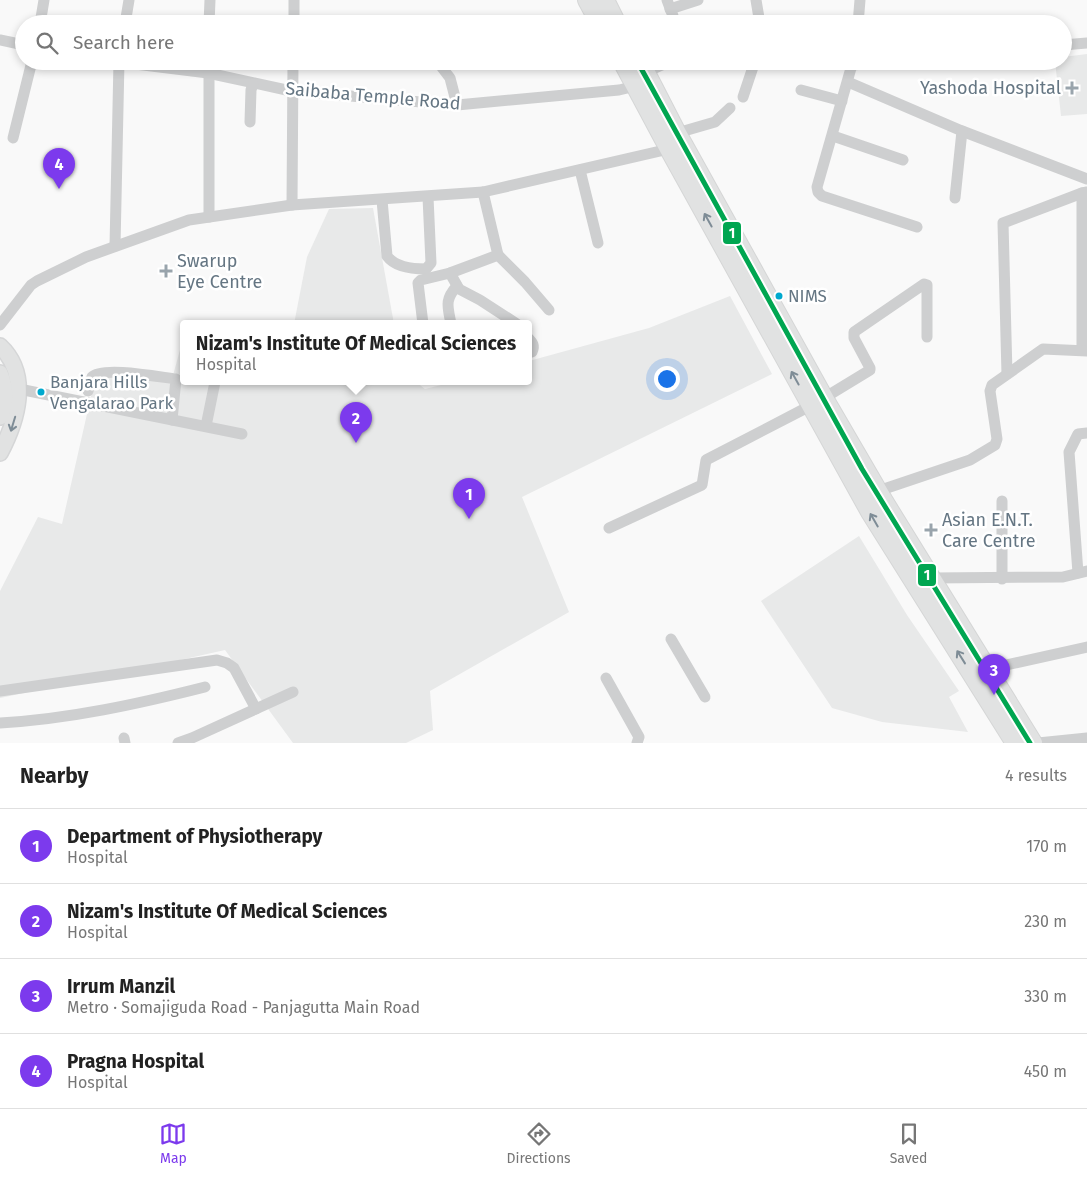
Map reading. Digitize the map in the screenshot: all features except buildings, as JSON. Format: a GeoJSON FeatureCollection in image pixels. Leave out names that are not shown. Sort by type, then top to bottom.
{"type":"FeatureCollection","features":[{"type":"Feature","properties":{"kind":"highway"},"geometry":{"type":"LineString","coordinates":[[587,0],[595,15]]}},
{"type":"Feature","properties":{"kind":"highway"},"geometry":{"type":"LineString","coordinates":[[605,0],[612,15]]}},
{"type":"Feature","properties":{"kind":"highway"},"geometry":{"type":"LineString","coordinates":[[641,73],[677,134],[788,336],[820,407],[882,534],[1015,743]]}},
{"type":"Feature","properties":{"kind":"highway"},"geometry":{"type":"LineString","coordinates":[[641,73],[668,149],[820,407],[878,491],[1033,743]]}},
{"type":"Feature","properties":{"kind":"main road"},"geometry":{"type":"LineString","coordinates":[[0,346],[12,363],[19,389],[14,423],[0,453]]}},
{"type":"Feature","properties":{"kind":"main road"},"geometry":{"type":"LineString","coordinates":[[0,373],[4,382],[5,398],[0,417]]}},
{"type":"Feature","properties":{"kind":"street"},"geometry":{"type":"LineString","coordinates":[[42,15],[44,0]]}},
{"type":"Feature","properties":{"kind":"street"},"geometry":{"type":"LineString","coordinates":[[126,15],[129,0]]}},
{"type":"Feature","properties":{"kind":"street"},"geometry":{"type":"LineString","coordinates":[[210,0],[210,15]]}},
{"type":"Feature","properties":{"kind":"street"},"geometry":{"type":"LineString","coordinates":[[294,0],[294,15]]}},
{"type":"Feature","properties":{"kind":"street"},"geometry":{"type":"LineString","coordinates":[[668,5],[698,0]]}},
{"type":"Feature","properties":{"kind":"street"},"geometry":{"type":"LineString","coordinates":[[756,0],[758,15]]}},
{"type":"Feature","properties":{"kind":"street"},"geometry":{"type":"LineString","coordinates":[[859,15],[860,0]]}},
{"type":"Feature","properties":{"kind":"street"},"geometry":{"type":"LineString","coordinates":[[0,40],[15,43]]}},
{"type":"Feature","properties":{"kind":"street"},"geometry":{"type":"LineString","coordinates":[[1072,44],[1087,43]]}},
{"type":"Feature","properties":{"kind":"street"},"geometry":{"type":"LineString","coordinates":[[13,138],[30,70]]}},
{"type":"Feature","properties":{"kind":"street"},"geometry":{"type":"LineString","coordinates":[[115,246],[116,70]]}},
{"type":"Feature","properties":{"kind":"street"},"geometry":{"type":"LineString","coordinates":[[208,70],[209,217]]}},
{"type":"Feature","properties":{"kind":"street","name":"Saibaba Temple Road"},"geometry":{"type":"LineString","coordinates":[[216,70],[253,84],[291,91],[457,105],[619,90],[641,73]]}},
{"type":"Feature","properties":{"kind":"street"},"geometry":{"type":"LineString","coordinates":[[292,70],[292,205]]}},
{"type":"Feature","properties":{"kind":"street"},"geometry":{"type":"LineString","coordinates":[[444,70],[450,78],[457,105]]}},
{"type":"Feature","properties":{"kind":"street"},"geometry":{"type":"LineString","coordinates":[[743,97],[752,70]]}},
{"type":"Feature","properties":{"kind":"street"},"geometry":{"type":"LineString","coordinates":[[851,70],[817,187],[818,192],[822,196],[917,227]]}},
{"type":"Feature","properties":{"kind":"street"},"geometry":{"type":"LineString","coordinates":[[848,82],[962,131],[1087,179]]}},
{"type":"Feature","properties":{"kind":"street"},"geometry":{"type":"LineString","coordinates":[[250,122],[251,90],[253,84]]}},
{"type":"Feature","properties":{"kind":"street"},"geometry":{"type":"LineString","coordinates":[[801,90],[842,101]]}},
{"type":"Feature","properties":{"kind":"street"},"geometry":{"type":"LineString","coordinates":[[677,134],[715,122],[730,108]]}},
{"type":"Feature","properties":{"kind":"street"},"geometry":{"type":"LineString","coordinates":[[955,198],[962,131]]}},
{"type":"Feature","properties":{"kind":"street"},"geometry":{"type":"LineString","coordinates":[[832,136],[903,160]]}},
{"type":"Feature","properties":{"kind":"street"},"geometry":{"type":"LineString","coordinates":[[0,325],[31,285],[37,281],[86,257],[189,220],[292,205],[483,192],[668,149]]}},
{"type":"Feature","properties":{"kind":"street"},"geometry":{"type":"LineString","coordinates":[[580,170],[598,243]]}},
{"type":"Feature","properties":{"kind":"street"},"geometry":{"type":"LineString","coordinates":[[483,192],[498,255],[549,310]]}},
{"type":"Feature","properties":{"kind":"street"},"geometry":{"type":"LineString","coordinates":[[878,491],[961,463],[995,445],[997,439],[990,388],[992,385],[1043,349],[1085,350],[1084,193],[1003,223],[1007,374]]}},
{"type":"Feature","properties":{"kind":"street"},"geometry":{"type":"LineString","coordinates":[[382,200],[387,256],[390,260],[412,269],[426,269],[431,263],[432,257],[428,196]]}},
{"type":"Feature","properties":{"kind":"street"},"geometry":{"type":"LineString","coordinates":[[423,320],[418,283],[426,278],[450,274],[498,255]]}},
{"type":"Feature","properties":{"kind":"street"},"geometry":{"type":"LineString","coordinates":[[450,274],[457,286],[511,320]]}},
{"type":"Feature","properties":{"kind":"street"},"geometry":{"type":"LineString","coordinates":[[609,528],[702,485],[706,460],[820,407],[870,370],[854,338],[854,332],[924,284],[927,285],[927,337]]}},
{"type":"Feature","properties":{"kind":"street"},"geometry":{"type":"LineString","coordinates":[[450,320],[447,300],[457,286]]}},
{"type":"Feature","properties":{"kind":"street"},"geometry":{"type":"LineString","coordinates":[[88,392],[92,377],[98,372],[176,379],[172,420]]}},
{"type":"Feature","properties":{"kind":"street"},"geometry":{"type":"LineString","coordinates":[[177,408],[182,385]]}},
{"type":"Feature","properties":{"kind":"street"},"geometry":{"type":"LineString","coordinates":[[206,426],[214,385]]}},
{"type":"Feature","properties":{"kind":"street"},"geometry":{"type":"LineString","coordinates":[[19,389],[242,434]]}},
{"type":"Feature","properties":{"kind":"street"},"geometry":{"type":"LineString","coordinates":[[932,578],[1063,577],[1083,572],[1070,452],[1083,434]]}},
{"type":"Feature","properties":{"kind":"street"},"geometry":{"type":"LineString","coordinates":[[1002,501],[1002,578]]}},
{"type":"Feature","properties":{"kind":"street"},"geometry":{"type":"LineString","coordinates":[[671,639],[705,697]]}},
{"type":"Feature","properties":{"kind":"street"},"geometry":{"type":"LineString","coordinates":[[988,669],[1087,647]]}},
{"type":"Feature","properties":{"kind":"street"},"geometry":{"type":"LineString","coordinates":[[0,691],[217,660],[228,663],[234,668],[256,709]]}},
{"type":"Feature","properties":{"kind":"street"},"geometry":{"type":"LineString","coordinates":[[606,678],[639,737],[637,743]]}},
{"type":"Feature","properties":{"kind":"street"},"geometry":{"type":"LineString","coordinates":[[0,723],[22,722],[126,706],[205,687]]}},
{"type":"Feature","properties":{"kind":"street"},"geometry":{"type":"LineString","coordinates":[[178,743],[193,741],[293,692]]}},
{"type":"Feature","properties":{"kind":"street"},"geometry":{"type":"LineString","coordinates":[[1038,743],[1087,738]]}},
{"type":"Feature","properties":{"kind":"shaded area","name":"Yashoda Hospital"},"geometry":{"type":"Polygon","coordinates":[[[1087,54],[1087,114],[1061,116],[1056,70],[1072,70],[1072,56],[1087,54]]]}},
{"type":"Feature","properties":{"kind":"shaded area"},"geometry":{"type":"Polygon","coordinates":[[[373,208],[393,320],[295,320],[307,257],[329,209],[373,208]]]}},
{"type":"Feature","properties":{"kind":"shaded area"},"geometry":{"type":"Polygon","coordinates":[[[730,296],[772,374],[522,497],[569,612],[430,691],[433,730],[406,743],[293,743],[225,650],[0,698],[0,591],[38,517],[62,524],[97,370],[172,379],[180,350],[180,385],[420,385],[425,389],[441,385],[532,385],[532,360],[649,328],[730,296]]]}},
{"type":"Feature","properties":{"kind":"shaded area"},"geometry":{"type":"Polygon","coordinates":[[[859,536],[907,615],[959,691],[949,697],[968,732],[882,722],[832,708],[761,601],[859,536]]]}},
{"type":"Feature","properties":{"kind":"transit line","name":"1"},"geometry":{"type":"LineString","coordinates":[[642,70],[862,469],[1030,743]]}},
{"type":"Feature","properties":{"kind":"place","name":"Yashoda Hospital"},"geometry":{"type":"Point","coordinates":[1072,88]}},
{"type":"Feature","properties":{"kind":"place","name":"Pragna Hospital"},"geometry":{"type":"Point","coordinates":[59,189]}},
{"type":"Feature","properties":{"kind":"place","name":"Swarup Eye Centre"},"geometry":{"type":"Point","coordinates":[166,271]}},
{"type":"Feature","properties":{"kind":"place","name":"NIMS"},"geometry":{"type":"Point","coordinates":[779,296]}},
{"type":"Feature","properties":{"kind":"place","name":"Banjara Hills Vengalarao Park"},"geometry":{"type":"Point","coordinates":[41,392]}},
{"type":"Feature","properties":{"kind":"place","name":"Nizam's Institute Of Medical Sciences"},"geometry":{"type":"Point","coordinates":[356,443]}},
{"type":"Feature","properties":{"kind":"place","name":"Department of Physiotherapy"},"geometry":{"type":"Point","coordinates":[469,519]}},
{"type":"Feature","properties":{"kind":"place","name":"Asian E.N.T. Care Centre"},"geometry":{"type":"Point","coordinates":[931,530]}},
{"type":"Feature","properties":{"kind":"place","name":"Irrum Manzil"},"geometry":{"type":"Point","coordinates":[994,695]}}]}
